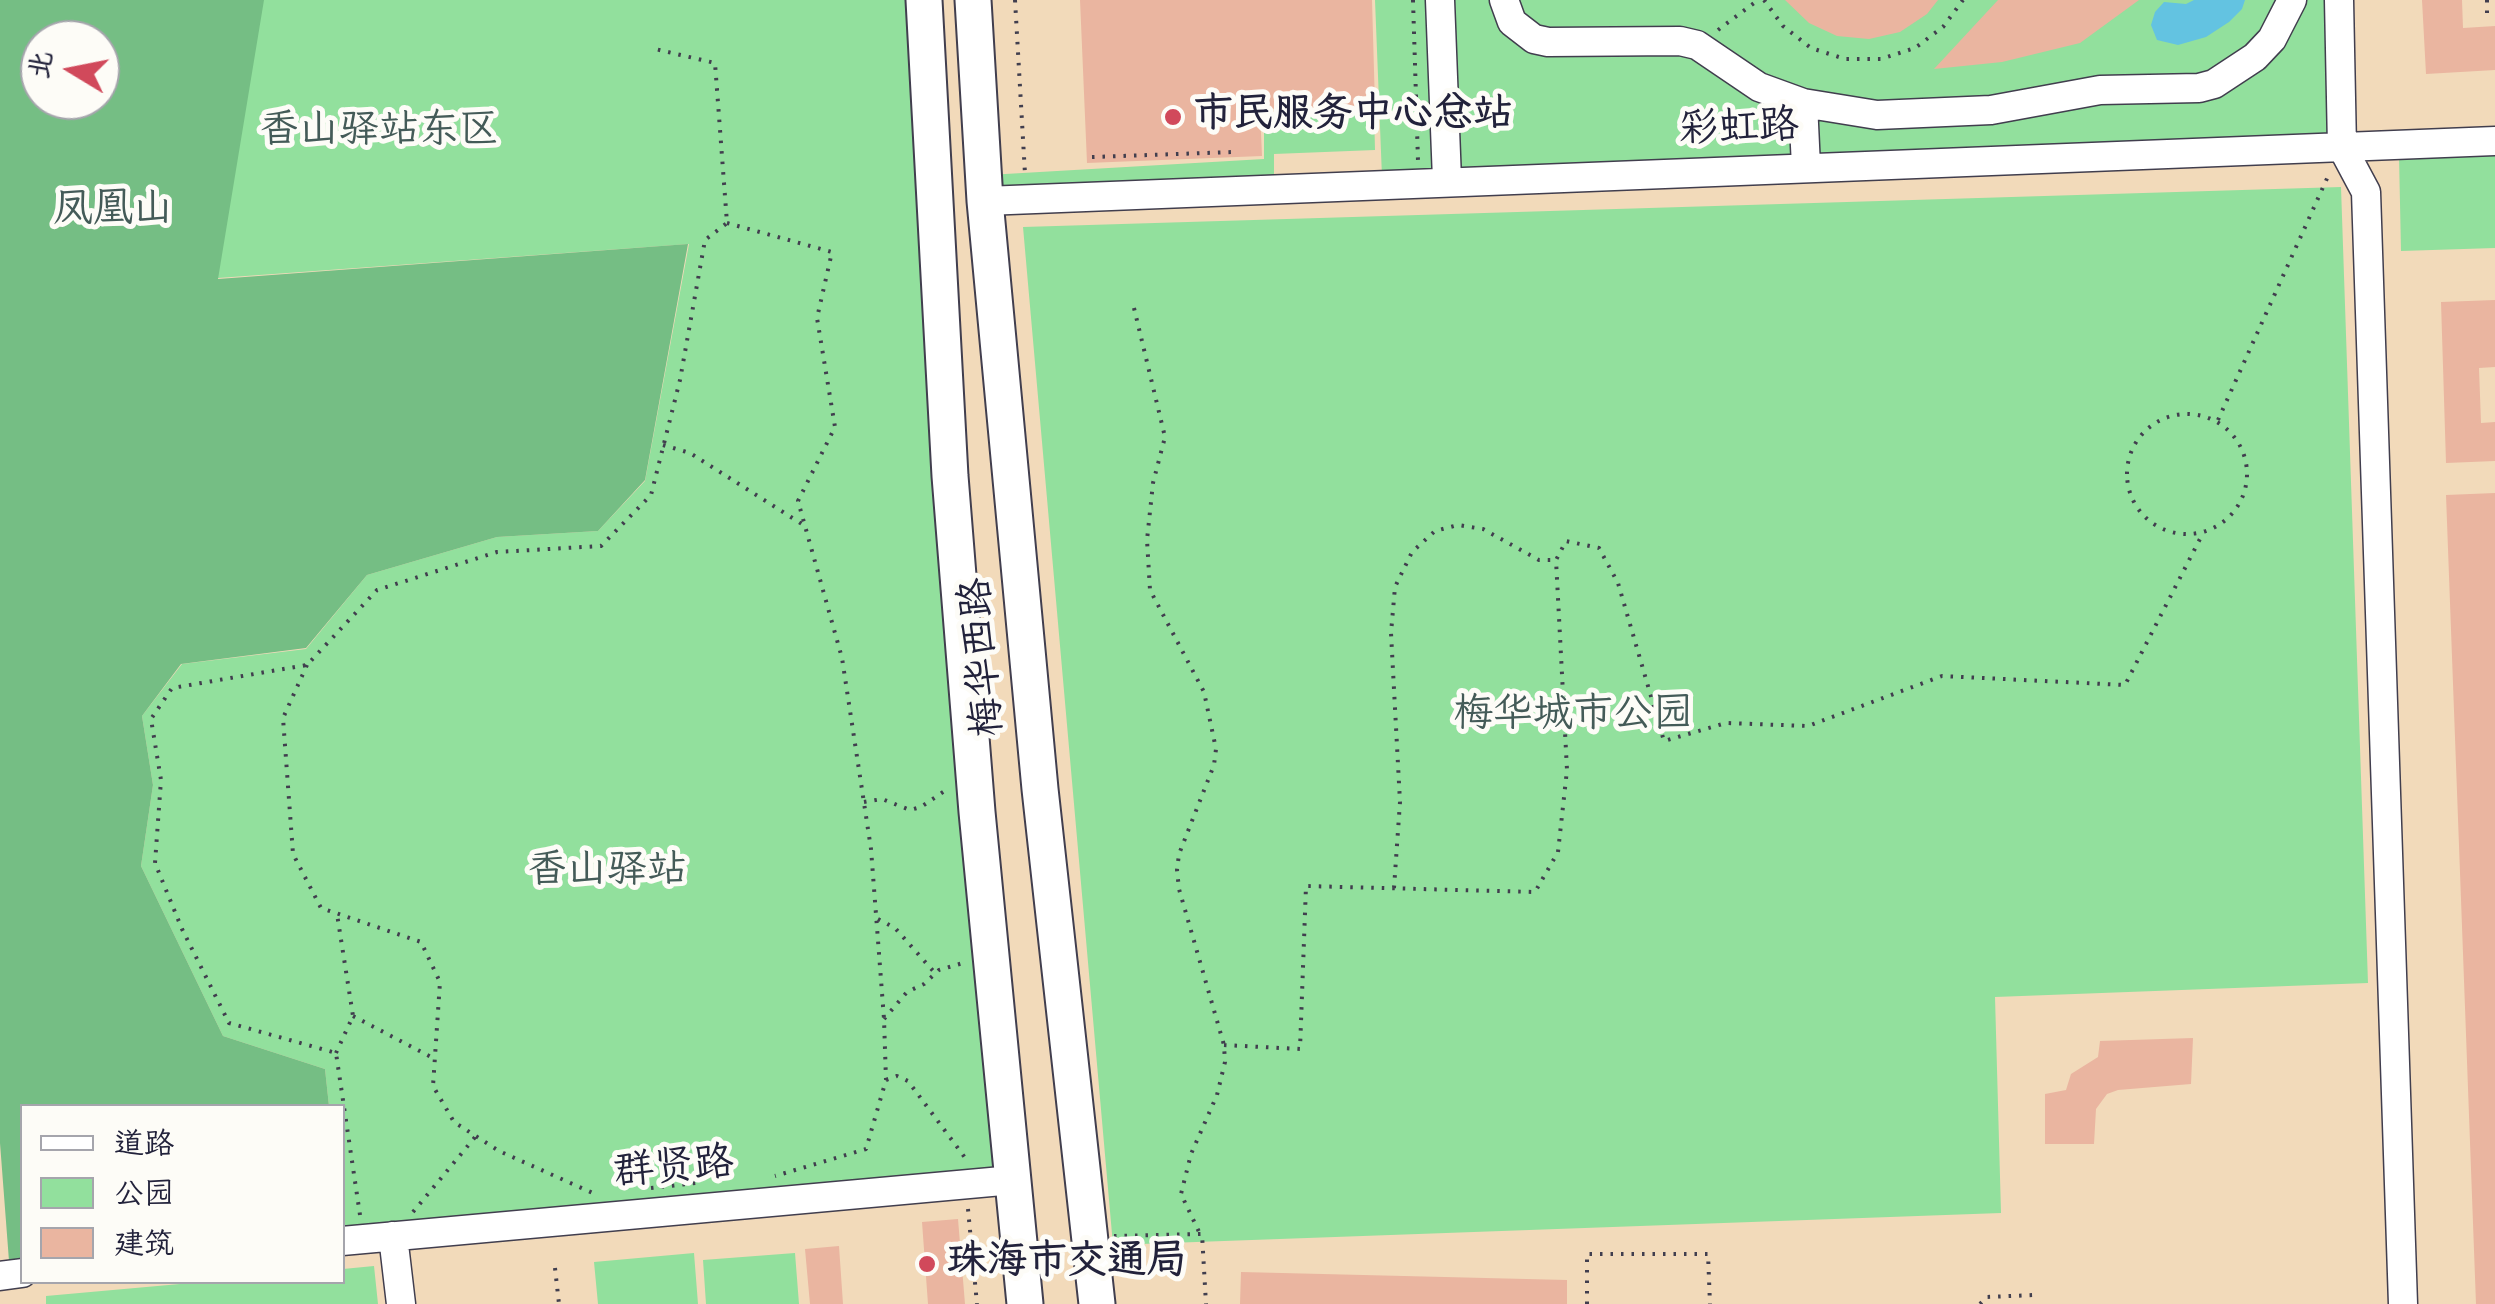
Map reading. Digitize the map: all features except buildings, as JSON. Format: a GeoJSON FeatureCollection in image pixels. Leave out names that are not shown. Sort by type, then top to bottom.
{"type":"FeatureCollection","features":[{"type":"Feature","properties":{"kind":"main road","name":"梅华西路"},"geometry":{"type":"LineString","coordinates":[[924,0],[950,476],[992,960],[987,1182],[1025,1304]]}},
{"type":"Feature","properties":{"kind":"main road","name":"梅华西路"},"geometry":{"type":"LineString","coordinates":[[973,0],[985,201],[1040,789],[1097,1304]]}},
{"type":"Feature","properties":{"kind":"street"},"geometry":{"type":"LineString","coordinates":[[1433,181],[1440,0]]}},
{"type":"Feature","properties":{"kind":"street"},"geometry":{"type":"LineString","coordinates":[[1504,0],[1512,22],[1522,32],[1548,42],[1680,40],[1697,45],[1758,87],[1803,103],[1876,115],[1991,110],[2100,90],[2199,88],[2214,84],[2255,57],[2272,39],[2292,0]]}},
{"type":"Feature","properties":{"kind":"street"},"geometry":{"type":"LineString","coordinates":[[2339,0],[2342,147],[2366,192],[2403,1304]]}},
{"type":"Feature","properties":{"kind":"street"},"geometry":{"type":"LineString","coordinates":[[1803,103],[1806,168]]}},
{"type":"Feature","properties":{"kind":"street","name":"彩虹路"},"geometry":{"type":"LineString","coordinates":[[985,201],[2495,141]]}},
{"type":"Feature","properties":{"kind":"street","name":"群贤路"},"geometry":{"type":"LineString","coordinates":[[345,1241],[987,1182]]}},
{"type":"Feature","properties":{"kind":"street"},"geometry":{"type":"LineString","coordinates":[[393,1236],[400,1304]]}},
{"type":"Feature","properties":{"kind":"path"},"geometry":{"type":"LineString","coordinates":[[1014,0],[1026,199]]}},
{"type":"Feature","properties":{"kind":"path"},"geometry":{"type":"LineString","coordinates":[[1413,0],[1433,181]]}},
{"type":"Feature","properties":{"kind":"path"},"geometry":{"type":"LineString","coordinates":[[1697,45],[1761,0],[1783,26],[1812,48],[1845,59],[1881,59],[1915,48],[1944,27],[1963,0]]}},
{"type":"Feature","properties":{"kind":"path"},"geometry":{"type":"LineString","coordinates":[[2487,0],[2487,13]]}},
{"type":"Feature","properties":{"kind":"path"},"geometry":{"type":"LineString","coordinates":[[655,50],[714,63],[726,223]]}},
{"type":"Feature","properties":{"kind":"path"},"geometry":{"type":"LineString","coordinates":[[2218,421],[2342,147]]}},
{"type":"Feature","properties":{"kind":"path"},"geometry":{"type":"LineString","coordinates":[[1092,157],[1233,152]]}},
{"type":"Feature","properties":{"kind":"path"},"geometry":{"type":"LineString","coordinates":[[607,1200],[499,1151],[454,1122],[434,1086],[440,982],[421,942],[322,908],[293,854],[283,718],[307,665],[377,590],[496,552],[601,546],[650,495],[680,380],[705,240],[726,223]]}},
{"type":"Feature","properties":{"kind":"path"},"geometry":{"type":"LineString","coordinates":[[726,223],[832,252],[817,318],[835,426],[798,501],[842,658],[864,802],[884,1019],[886,1080],[866,1149],[775,1176]]}},
{"type":"Feature","properties":{"kind":"path"},"geometry":{"type":"LineString","coordinates":[[1134,308],[1165,438],[1153,484],[1149,521],[1146,564],[1150,590],[1204,692],[1216,750],[1214,765],[1179,854],[1177,870],[1224,1045],[1223,1078],[1191,1154],[1181,1194],[1202,1234],[1206,1304]]}},
{"type":"Feature","properties":{"kind":"path"},"geometry":{"type":"LineString","coordinates":[[2180,414],[2200,414],[2218,421],[2243,450],[2248,470],[2246,491],[2237,510],[2222,524],[2203,533],[2173,533],[2146,518],[2133,502],[2127,483],[2134,446],[2146,430],[2162,419],[2180,414]]}},
{"type":"Feature","properties":{"kind":"path"},"geometry":{"type":"LineString","coordinates":[[663,445],[690,454],[805,526]]}},
{"type":"Feature","properties":{"kind":"path"},"geometry":{"type":"LineString","coordinates":[[1394,888],[1400,802],[1391,633],[1395,587],[1412,552],[1436,532],[1458,525],[1483,529],[1539,560],[1556,560]]}},
{"type":"Feature","properties":{"kind":"path"},"geometry":{"type":"LineString","coordinates":[[1224,1045],[1300,1049],[1306,886],[1535,892],[1558,852],[1567,770],[1556,560],[1566,541],[1599,548],[1618,583],[1664,741],[1726,723],[1808,726],[1942,676],[2125,685],[2203,533]]}},
{"type":"Feature","properties":{"kind":"path"},"geometry":{"type":"LineString","coordinates":[[307,665],[172,688],[151,719],[161,780],[155,863],[182,929],[229,1023],[336,1053]]}},
{"type":"Feature","properties":{"kind":"path"},"geometry":{"type":"LineString","coordinates":[[864,802],[882,800],[910,810],[921,807],[942,791],[975,784]]}},
{"type":"Feature","properties":{"kind":"path"},"geometry":{"type":"LineString","coordinates":[[337,914],[353,1016],[336,1053],[343,1104]]}},
{"type":"Feature","properties":{"kind":"path"},"geometry":{"type":"LineString","coordinates":[[877,918],[894,928],[935,973]]}},
{"type":"Feature","properties":{"kind":"path"},"geometry":{"type":"LineString","coordinates":[[884,1019],[906,992],[949,965],[992,960]]}},
{"type":"Feature","properties":{"kind":"path"},"geometry":{"type":"LineString","coordinates":[[353,1016],[435,1059]]}},
{"type":"Feature","properties":{"kind":"path"},"geometry":{"type":"LineString","coordinates":[[886,1080],[897,1076],[908,1081],[987,1182],[977,1304]]}},
{"type":"Feature","properties":{"kind":"path"},"geometry":{"type":"LineString","coordinates":[[345,1119],[358,1214],[393,1236],[476,1136]]}},
{"type":"Feature","properties":{"kind":"path"},"geometry":{"type":"LineString","coordinates":[[645,1189],[701,1183]]}},
{"type":"Feature","properties":{"kind":"path"},"geometry":{"type":"LineString","coordinates":[[1090,1236],[1200,1234]]}},
{"type":"Feature","properties":{"kind":"path"},"geometry":{"type":"LineString","coordinates":[[1587,1304],[1587,1254],[1708,1254],[1710,1304]]}},
{"type":"Feature","properties":{"kind":"path"},"geometry":{"type":"LineString","coordinates":[[555,1268],[559,1304]]}},
{"type":"Feature","properties":{"kind":"path"},"geometry":{"type":"LineString","coordinates":[[1980,1304],[1987,1297],[2034,1295]]}},
{"type":"Feature","properties":{"kind":"green space","name":"香山驿站"},"geometry":{"type":"Polygon","coordinates":[[[0,0],[923,0],[1013,1179],[346,1240],[345,1104],[329,1104],[325,1069],[223,1036],[141,866],[153,785],[142,716],[182,664],[306,649],[367,575],[497,537],[598,531],[645,481],[689,244],[218,278],[0,618],[0,0]]]}},
{"type":"Feature","properties":{"kind":"green space","name":"凤凰山"},"geometry":{"type":"Polygon","coordinates":[[[0,0],[264,0],[218,279],[688,244],[645,480],[598,531],[497,537],[367,575],[306,648],[181,664],[142,716],[153,785],[141,866],[223,1036],[325,1069],[329,1104],[20,1104],[20,1273],[10,1274],[0,1143],[0,0]]]}},
{"type":"Feature","properties":{"kind":"green space"},"geometry":{"type":"Polygon","coordinates":[[[1375,0],[1435,0],[1442,174],[1382,177],[1375,0]]]}},
{"type":"Feature","properties":{"kind":"green space"},"geometry":{"type":"Polygon","coordinates":[[[1440,0],[2338,0],[2341,147],[1447,180],[1440,0]]]}},
{"type":"Feature","properties":{"kind":"green space"},"geometry":{"type":"Polygon","coordinates":[[[1374,110],[1375,150],[1274,154],[1274,183],[989,197],[988,175],[1264,159],[1264,115],[1374,110]]]}},
{"type":"Feature","properties":{"kind":"green space"},"geometry":{"type":"Polygon","coordinates":[[[2495,154],[2495,248],[2401,251],[2399,156],[2495,154]]]}},
{"type":"Feature","properties":{"kind":"green space","name":"梅华城市公园"},"geometry":{"type":"Polygon","coordinates":[[[2341,187],[2368,983],[1995,997],[2001,1213],[1113,1245],[1023,227],[2341,187]]]}},
{"type":"Feature","properties":{"kind":"green space"},"geometry":{"type":"Polygon","coordinates":[[[694,1253],[698,1304],[598,1304],[594,1262],[694,1253]]]}},
{"type":"Feature","properties":{"kind":"green space"},"geometry":{"type":"Polygon","coordinates":[[[795,1253],[799,1304],[706,1304],[703,1260],[795,1253]]]}},
{"type":"Feature","properties":{"kind":"green space"},"geometry":{"type":"Polygon","coordinates":[[[374,1266],[378,1304],[46,1304],[46,1296],[180,1284],[345,1284],[345,1269],[374,1266]]]}},
{"type":"Feature","properties":{"kind":"water"},"geometry":{"type":"Polygon","coordinates":[[[2194,0],[2245,0],[2229,22],[2206,37],[2178,45],[2157,40],[2151,25],[2164,2],[2186,4],[2194,0]]]}},
{"type":"Feature","properties":{"kind":"place","name":"市民服务中心总站"},"geometry":{"type":"Point","coordinates":[1173,117]}},
{"type":"Feature","properties":{"kind":"place","name":"珠海市交通局"},"geometry":{"type":"Point","coordinates":[927,1264]}},
{"type":"Feature","properties":{"kind":"park label","name":"香山驿站东区"},"geometry":{"type":"Point","coordinates":[379,133]}}]}
